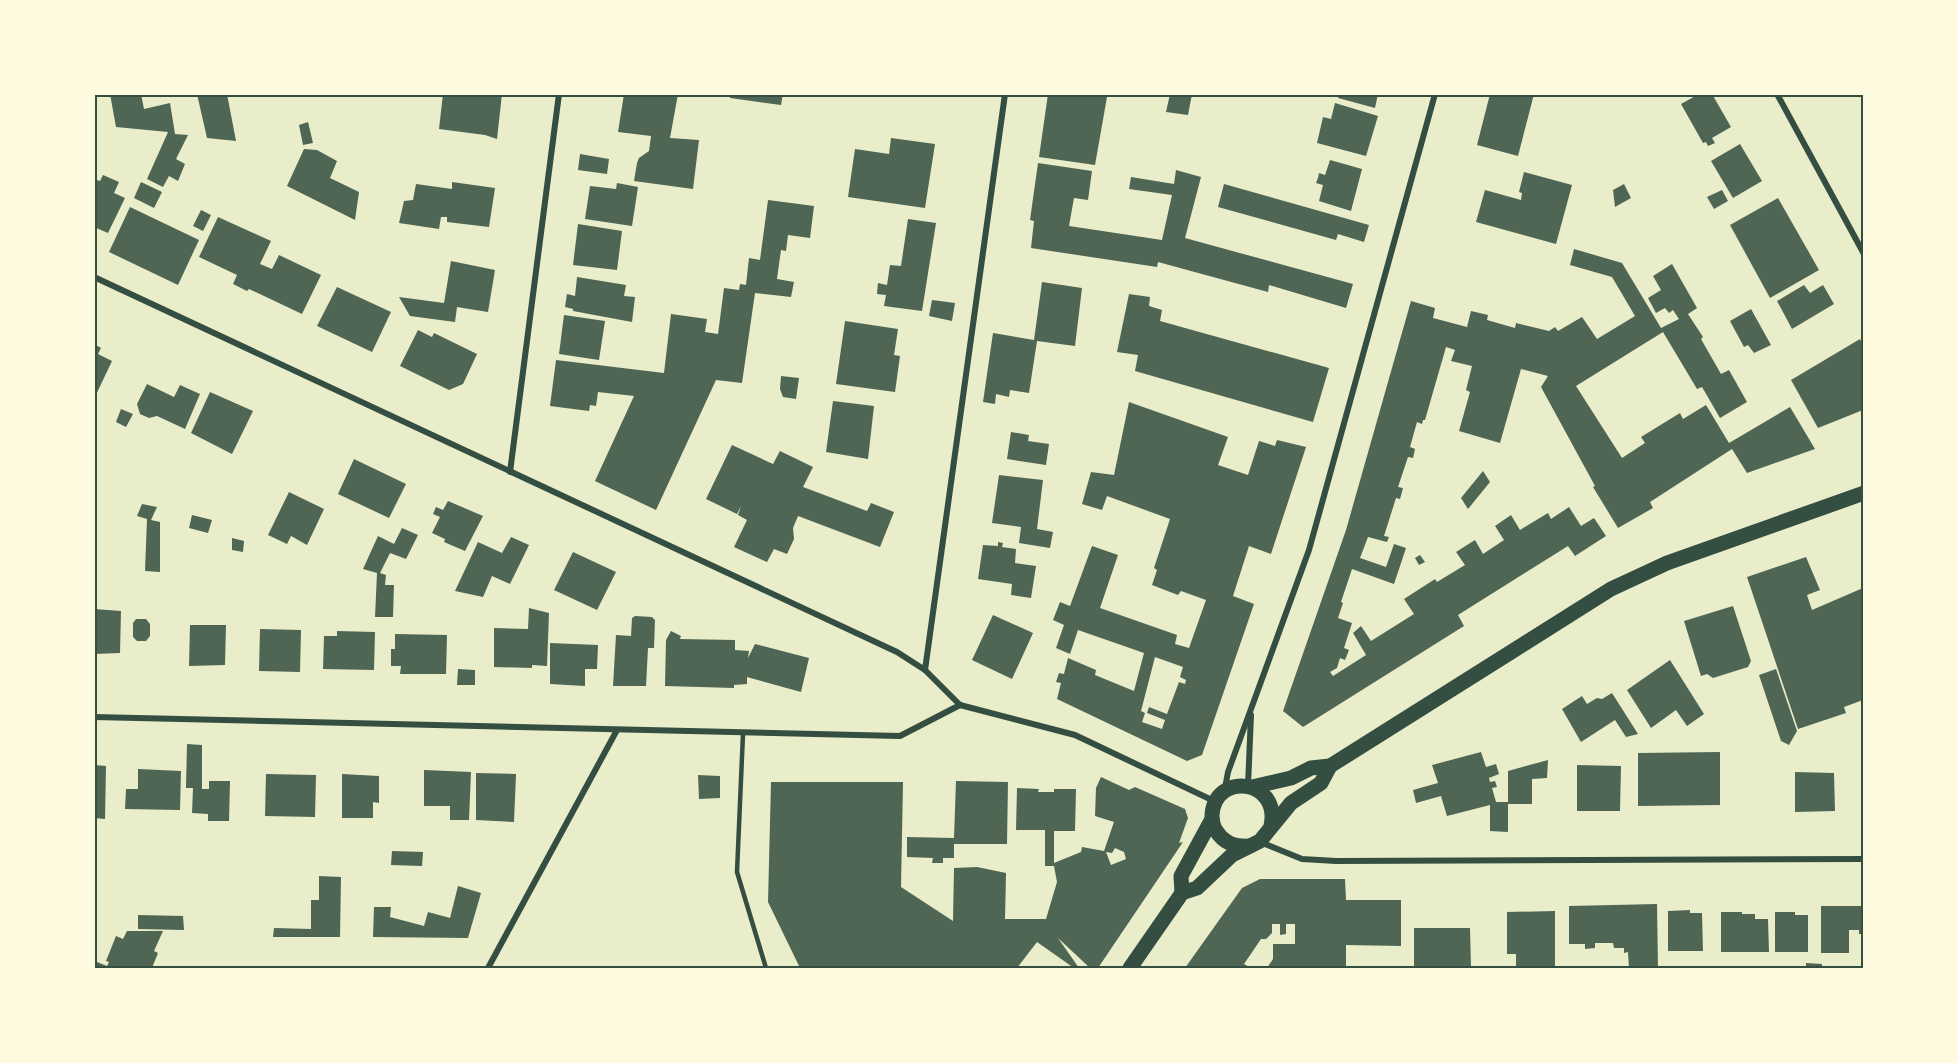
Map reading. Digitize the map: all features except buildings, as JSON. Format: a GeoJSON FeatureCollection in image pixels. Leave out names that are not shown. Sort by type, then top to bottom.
{"type":"FeatureCollection","features":[{"type":"Feature","properties":{"kind":"main road"},"geometry":{"type":"LineString","coordinates":[[1182,893],[1181,876],[1212,819],[1220,796],[1233,787],[1250,787],[1291,778],[1311,768],[1330,766],[1611,589],[1667,562],[1863,493]]}},
{"type":"Feature","properties":{"kind":"main road"},"geometry":{"type":"LineString","coordinates":[[1130,969],[1182,893],[1197,888],[1232,855],[1255,844],[1291,803],[1321,783],[1330,766]]}},
{"type":"Feature","properties":{"kind":"main road"},"geometry":{"type":"LineString","coordinates":[[1250,787],[1261,791],[1268,799],[1273,817],[1271,826]]}},
{"type":"Feature","properties":{"kind":"main road"},"geometry":{"type":"LineString","coordinates":[[1212,819],[1214,829],[1220,838],[1239,847],[1255,844]]}},
{"type":"Feature","properties":{"kind":"street"},"geometry":{"type":"LineString","coordinates":[[510,472],[559,94]]}},
{"type":"Feature","properties":{"kind":"street"},"geometry":{"type":"LineString","coordinates":[[925,670],[1005,94]]}},
{"type":"Feature","properties":{"kind":"street"},"geometry":{"type":"LineString","coordinates":[[94,277],[897,652],[925,670],[960,705],[1075,735],[1220,796],[1309,550],[1435,94]]}},
{"type":"Feature","properties":{"kind":"street"},"geometry":{"type":"LineString","coordinates":[[1777,94],[1863,254]]}},
{"type":"Feature","properties":{"kind":"street"},"geometry":{"type":"LineString","coordinates":[[94,717],[900,736],[960,705]]}},
{"type":"Feature","properties":{"kind":"street"},"geometry":{"type":"LineString","coordinates":[[1250,787],[1252,709]]}},
{"type":"Feature","properties":{"kind":"street"},"geometry":{"type":"LineString","coordinates":[[488,969],[617,730]]}},
{"type":"Feature","properties":{"kind":"street"},"geometry":{"type":"LineString","coordinates":[[1255,844],[1302,859],[1336,861],[1863,859]]}},
{"type":"Feature","properties":{"kind":"lane"},"geometry":{"type":"LineString","coordinates":[[743,734],[737,872],[766,969]]}}]}
